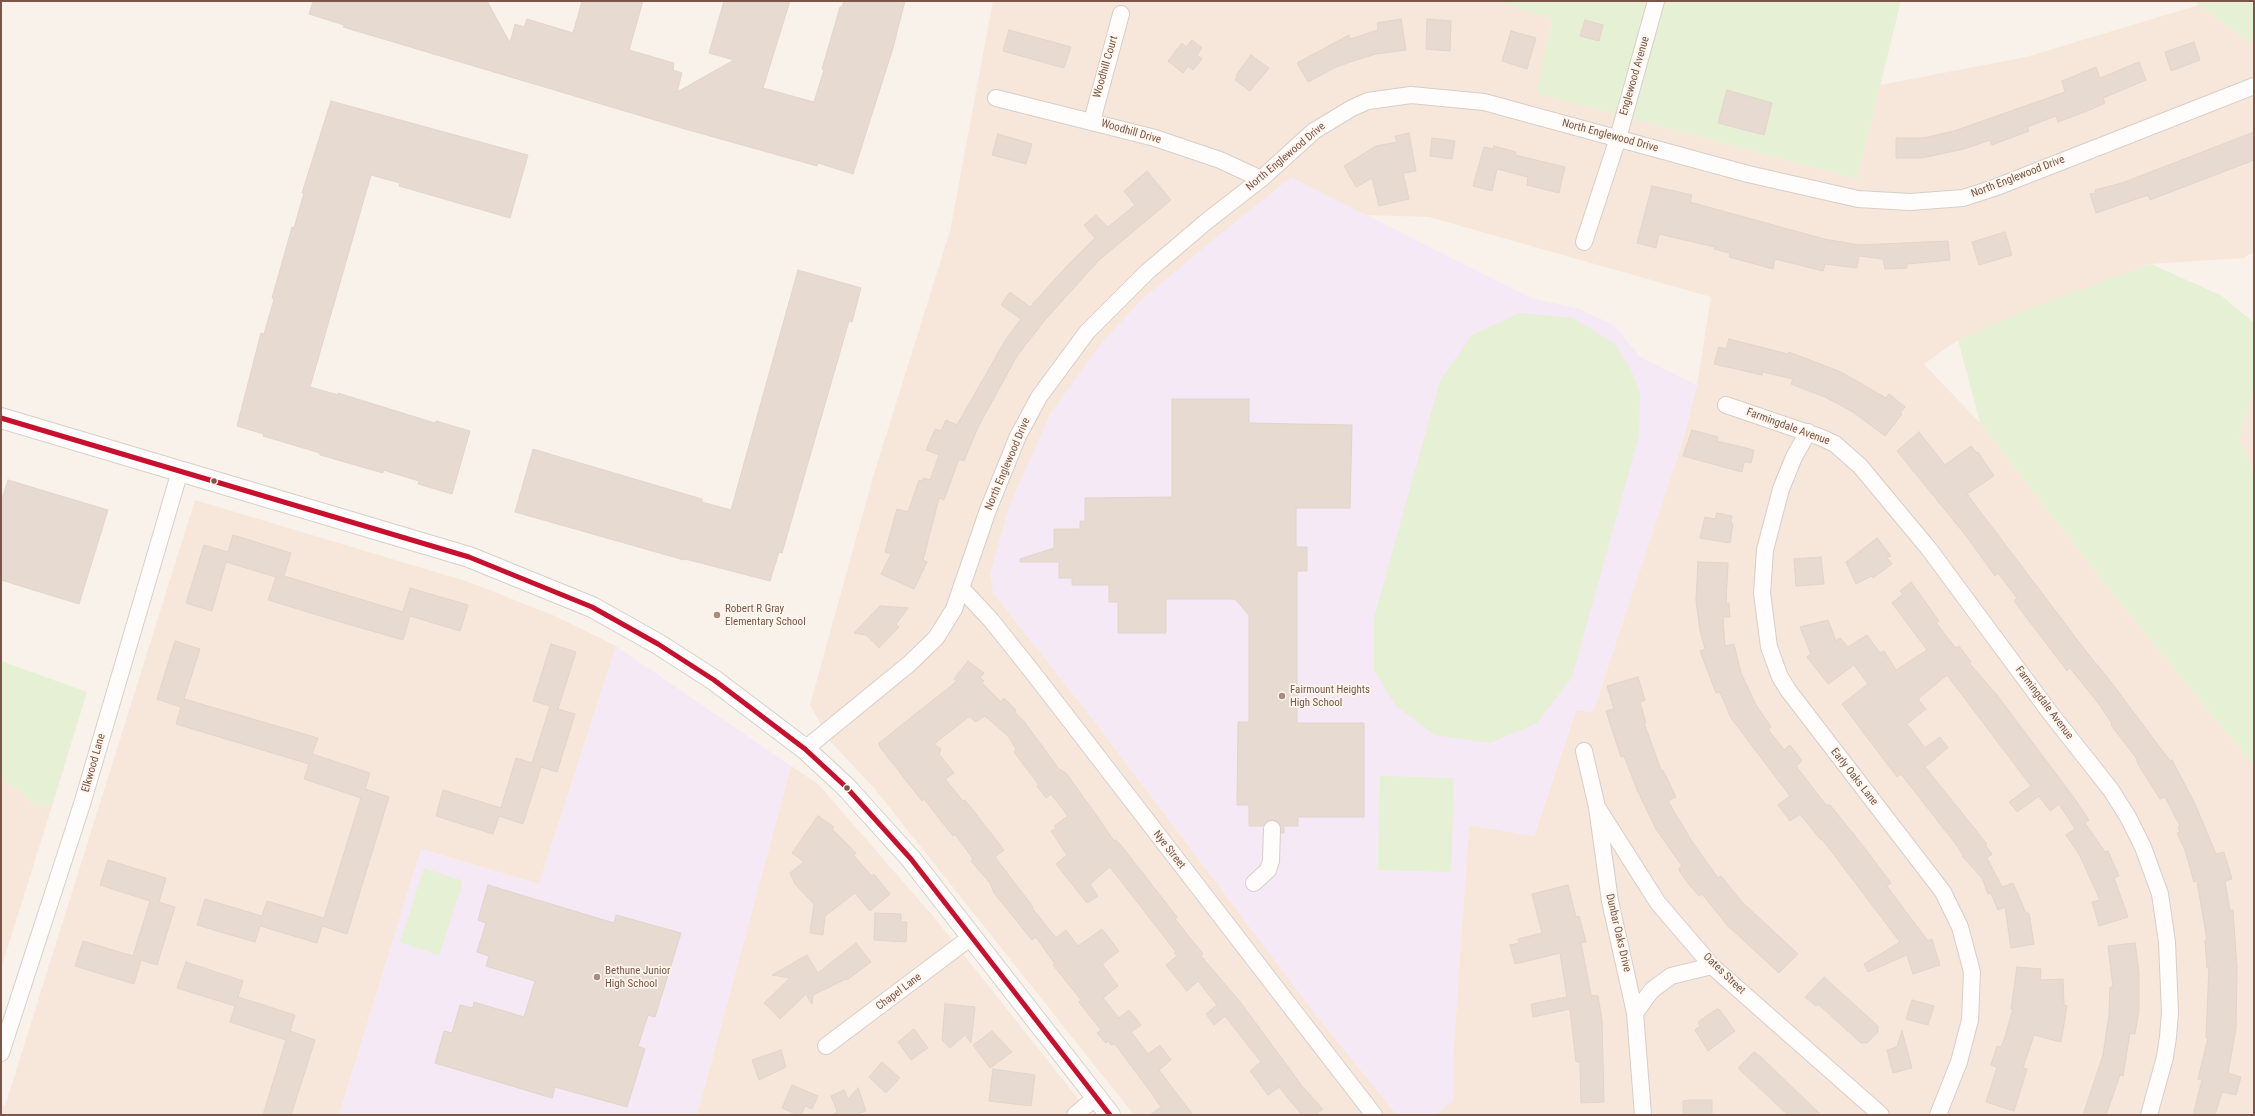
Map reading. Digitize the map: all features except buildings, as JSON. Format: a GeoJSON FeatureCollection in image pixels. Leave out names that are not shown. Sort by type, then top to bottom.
{"type":"FeatureCollection","features":[{"type":"Feature","properties":{"kind":"street","name":"Englewood Avenue"},"geometry":{"type":"LineString","coordinates":[[1584,242],[1618,138],[1656,1]]}},
{"type":"Feature","properties":{"kind":"street","name":"Woodhill Court"},"geometry":{"type":"LineString","coordinates":[[1092,121],[1121,14]]}},
{"type":"Feature","properties":{"kind":"street","name":"North Englewood Drive"},"geometry":{"type":"LineString","coordinates":[[804,749],[925,650],[946,623],[961,588],[988,510],[1018,436],[1039,397],[1087,332],[1147,272],[1207,220],[1261,179],[1314,132],[1334,118],[1368,101],[1381,98],[1412,95],[1438,96],[1484,102],[1748,174],[1858,199],[1895,203],[1963,198],[1994,188],[2254,86]]}},
{"type":"Feature","properties":{"kind":"street","name":"Woodhill Drive"},"geometry":{"type":"LineString","coordinates":[[996,98],[1092,121],[1190,149],[1220,160],[1261,179]]}},
{"type":"Feature","properties":{"kind":"street","name":"Farmingdale Avenue"},"geometry":{"type":"LineString","coordinates":[[1726,406],[1808,432],[1835,444],[1849,455],[1878,485],[1929,548],[2051,714],[2111,790],[2140,841],[2160,894],[2169,968],[2170,1012],[2168,1037],[2165,1057],[2149,1115]]}},
{"type":"Feature","properties":{"kind":"street"},"geometry":{"type":"LineString","coordinates":[[1,418],[469,557],[592,607],[658,644],[714,680],[804,749],[846,787],[880,823],[1110,1115]]}},
{"type":"Feature","properties":{"kind":"street","name":"Early Oaks Lane"},"geometry":{"type":"LineString","coordinates":[[1808,432],[1794,457],[1779,494],[1765,550],[1762,593],[1767,640],[1772,660],[1788,690],[1944,892],[1960,927],[1972,972],[1970,1020],[1959,1062],[1938,1115]]}},
{"type":"Feature","properties":{"kind":"street","name":"Elkwood Lane"},"geometry":{"type":"LineString","coordinates":[[1,1053],[82,804],[180,471]]}},
{"type":"Feature","properties":{"kind":"street","name":"Nye Street"},"geometry":{"type":"LineString","coordinates":[[961,588],[991,620],[1034,674],[1374,1115]]}},
{"type":"Feature","properties":{"kind":"street","name":"Dunbar Oaks Drive"},"geometry":{"type":"LineString","coordinates":[[1584,751],[1597,808],[1604,871],[1636,1013],[1643,1115]]}},
{"type":"Feature","properties":{"kind":"street","name":"Oates Street"},"geometry":{"type":"LineString","coordinates":[[1597,808],[1658,903],[1712,966],[1881,1115]]}},
{"type":"Feature","properties":{"kind":"street"},"geometry":{"type":"LineString","coordinates":[[1254,883],[1268,870],[1272,861],[1272,829]]}},
{"type":"Feature","properties":{"kind":"street","name":"Chapel Lane"},"geometry":{"type":"LineString","coordinates":[[826,1046],[971,937]]}},
{"type":"Feature","properties":{"kind":"street"},"geometry":{"type":"LineString","coordinates":[[1636,1013],[1652,990],[1671,976],[1712,966]]}},
{"type":"Feature","properties":{"kind":"street"},"geometry":{"type":"LineString","coordinates":[[1075,1115],[1096,1097]]}},
{"type":"Feature","properties":{"kind":"shaded area"},"geometry":{"type":"Polygon","coordinates":[[[993,1],[1497,1],[1552,18],[1538,93],[1857,179],[1880,85],[2026,57],[2199,5],[2250,43],[2254,40],[2254,252],[2244,258],[2150,264],[1958,340],[1924,364],[1980,423],[2109,589],[2254,766],[2254,1115],[1435,1115],[1453,1101],[1453,1057],[1469,825],[1534,836],[1576,710],[1593,712],[1682,444],[1697,385],[1711,297],[1429,217],[1365,215],[1291,178],[1068,390],[1050,414],[993,593],[1099,727],[1316,1015],[1397,1115],[1134,1115],[874,788],[830,741],[810,705],[873,477],[950,231],[993,1]]]}},
{"type":"Feature","properties":{"kind":"shaded area"},"geometry":{"type":"Polygon","coordinates":[[[1291,177],[1531,298],[1580,309],[1615,326],[1640,357],[1697,385],[1682,444],[1593,712],[1576,710],[1534,836],[1469,825],[1453,1057],[1453,1101],[1435,1115],[1397,1115],[1316,1015],[1099,727],[993,593],[990,574],[1009,506],[1050,414],[1102,342],[1144,297],[1291,177]]]}},
{"type":"Feature","properties":{"kind":"shaded area"},"geometry":{"type":"Polygon","coordinates":[[[2254,390],[2254,473],[2239,439],[2254,390]]]}},
{"type":"Feature","properties":{"kind":"shaded area"},"geometry":{"type":"Polygon","coordinates":[[[195,500],[469,582],[555,616],[616,646],[539,884],[421,849],[339,1115],[1,1115],[1,1105],[5,1106],[195,500]]]}},
{"type":"Feature","properties":{"kind":"shaded area"},"geometry":{"type":"Polygon","coordinates":[[[616,646],[791,766],[697,1115],[339,1115],[421,849],[539,884],[616,646]]]}},
{"type":"Feature","properties":{"kind":"shaded area"},"geometry":{"type":"Polygon","coordinates":[[[791,766],[818,784],[933,916],[1091,1115],[697,1115],[791,766]]]}},
{"type":"Feature","properties":{"kind":"shaded area"},"geometry":{"type":"Polygon","coordinates":[[[1,780],[21,790],[30,803],[43,807],[53,803],[1,969],[1,780]]]}},
{"type":"Feature","properties":{"kind":"green space"},"geometry":{"type":"Polygon","coordinates":[[[1497,1],[1901,1],[1857,179],[1537,93],[1552,19],[1497,1]]]}},
{"type":"Feature","properties":{"kind":"green space"},"geometry":{"type":"Polygon","coordinates":[[[2194,1],[2254,1],[2254,40],[2250,43],[2194,1]]]}},
{"type":"Feature","properties":{"kind":"green space"},"geometry":{"type":"Polygon","coordinates":[[[2151,264],[2222,296],[2254,323],[2254,390],[2239,439],[2254,473],[2254,766],[2109,589],[1980,423],[1958,340],[2033,307],[2151,264]]]}},
{"type":"Feature","properties":{"kind":"green space"},"geometry":{"type":"Polygon","coordinates":[[[1520,313],[1573,318],[1615,344],[1631,370],[1640,394],[1639,435],[1572,677],[1537,723],[1490,743],[1435,735],[1396,706],[1374,670],[1374,618],[1440,381],[1472,335],[1520,313]]]}},
{"type":"Feature","properties":{"kind":"green space"},"geometry":{"type":"Polygon","coordinates":[[[1,661],[87,692],[53,803],[43,807],[30,803],[21,790],[1,780],[1,661]]]}},
{"type":"Feature","properties":{"kind":"green space"},"geometry":{"type":"Polygon","coordinates":[[[1380,776],[1454,778],[1451,872],[1378,870],[1380,776]]]}},
{"type":"Feature","properties":{"kind":"green space"},"geometry":{"type":"Polygon","coordinates":[[[424,868],[463,881],[439,955],[400,942],[424,868]]]}},
{"type":"Feature","properties":{"kind":"transit line"},"geometry":{"type":"LineString","coordinates":[[1,418],[469,557],[592,607],[658,644],[714,680],[805,749],[846,787],[911,859],[1110,1115]]}},
{"type":"Feature","properties":{"kind":"place","name":"Robert R Gray Elementary School"},"geometry":{"type":"Point","coordinates":[717,615]}},
{"type":"Feature","properties":{"kind":"place","name":"Fairmount Heights High School"},"geometry":{"type":"Point","coordinates":[1282,696]}},
{"type":"Feature","properties":{"kind":"place","name":"Bethune Junior High School"},"geometry":{"type":"Point","coordinates":[597,977]}}]}
